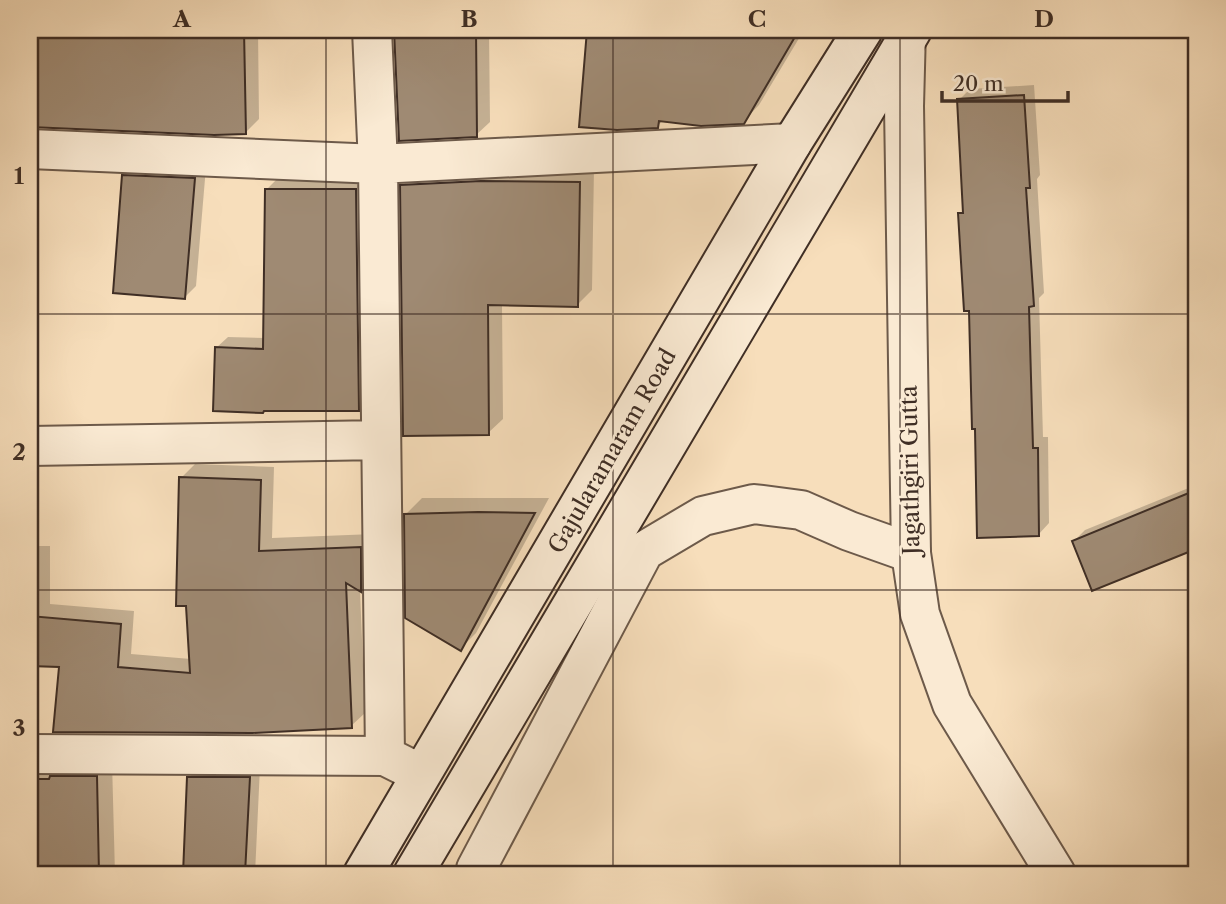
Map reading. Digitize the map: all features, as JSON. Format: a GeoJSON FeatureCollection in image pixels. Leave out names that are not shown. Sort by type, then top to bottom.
{"type":"FeatureCollection","features":[{"type":"Feature","properties":{"kind":"street"},"geometry":{"type":"LineString","coordinates":[[372,30],[378,164],[385,757]]}},
{"type":"Feature","properties":{"kind":"street","name":"Gajularamaram Road"},"geometry":{"type":"LineString","coordinates":[[363,874],[792,143],[863,30]]}},
{"type":"Feature","properties":{"kind":"street","name":"Gajularamaram Road"},"geometry":{"type":"LineString","coordinates":[[413,874],[908,33]]}},
{"type":"Feature","properties":{"kind":"street","name":"Jagathgiri Gutta"},"geometry":{"type":"LineString","coordinates":[[908,33],[904,106],[911,553],[920,614],[953,704],[1056,874]]}},
{"type":"Feature","properties":{"kind":"street"},"geometry":{"type":"LineString","coordinates":[[30,149],[378,164],[792,143]]}},
{"type":"Feature","properties":{"kind":"street"},"geometry":{"type":"LineString","coordinates":[[30,446],[381,440]]}},
{"type":"Feature","properties":{"kind":"street"},"geometry":{"type":"LineString","coordinates":[[476,869],[644,551],[703,516],[754,504],[802,510],[849,531],[911,553]]}},
{"type":"Feature","properties":{"kind":"street"},"geometry":{"type":"LineString","coordinates":[[30,754],[385,757],[423,774]]}},
{"type":"Feature","properties":{"kind":"building"},"geometry":{"type":"Polygon","coordinates":[[[30,30],[244,30],[246,134],[30,127],[30,30]]]}},
{"type":"Feature","properties":{"kind":"building"},"geometry":{"type":"Polygon","coordinates":[[[394,30],[476,30],[477,137],[399,141],[394,30]]]}},
{"type":"Feature","properties":{"kind":"building"},"geometry":{"type":"Polygon","coordinates":[[[587,30],[799,30],[744,124],[701,126],[659,121],[658,128],[617,130],[579,127],[587,30]]]}},
{"type":"Feature","properties":{"kind":"building"},"geometry":{"type":"Polygon","coordinates":[[[1024,95],[1030,188],[1026,188],[1034,306],[1029,307],[1033,448],[1038,448],[1039,536],[977,538],[969,311],[964,311],[958,213],[963,213],[957,99],[1024,95]]]}},
{"type":"Feature","properties":{"kind":"building"},"geometry":{"type":"Polygon","coordinates":[[[122,175],[195,178],[185,299],[113,293],[122,175]]]}},
{"type":"Feature","properties":{"kind":"building"},"geometry":{"type":"Polygon","coordinates":[[[481,181],[580,182],[578,307],[488,305],[489,435],[403,436],[400,185],[481,181]]]}},
{"type":"Feature","properties":{"kind":"building"},"geometry":{"type":"Polygon","coordinates":[[[265,189],[356,189],[359,411],[213,411],[215,347],[263,349],[265,189]]]}},
{"type":"Feature","properties":{"kind":"building"},"geometry":{"type":"Polygon","coordinates":[[[179,477],[261,480],[259,551],[361,547],[361,592],[346,583],[352,728],[252,733],[53,732],[59,667],[30,666],[30,616],[121,624],[118,667],[190,673],[186,606],[176,606],[179,477]]]}},
{"type":"Feature","properties":{"kind":"building"},"geometry":{"type":"Polygon","coordinates":[[[1196,490],[1196,549],[1092,591],[1072,541],[1196,490]]]}},
{"type":"Feature","properties":{"kind":"building"},"geometry":{"type":"Polygon","coordinates":[[[535,513],[461,651],[405,618],[404,514],[535,513]]]}},
{"type":"Feature","properties":{"kind":"building"},"geometry":{"type":"Polygon","coordinates":[[[50,776],[97,776],[99,874],[31,874],[30,779],[49,779],[50,776]]]}},
{"type":"Feature","properties":{"kind":"building"},"geometry":{"type":"Polygon","coordinates":[[[187,777],[250,777],[245,874],[183,874],[187,777]]]}}]}
